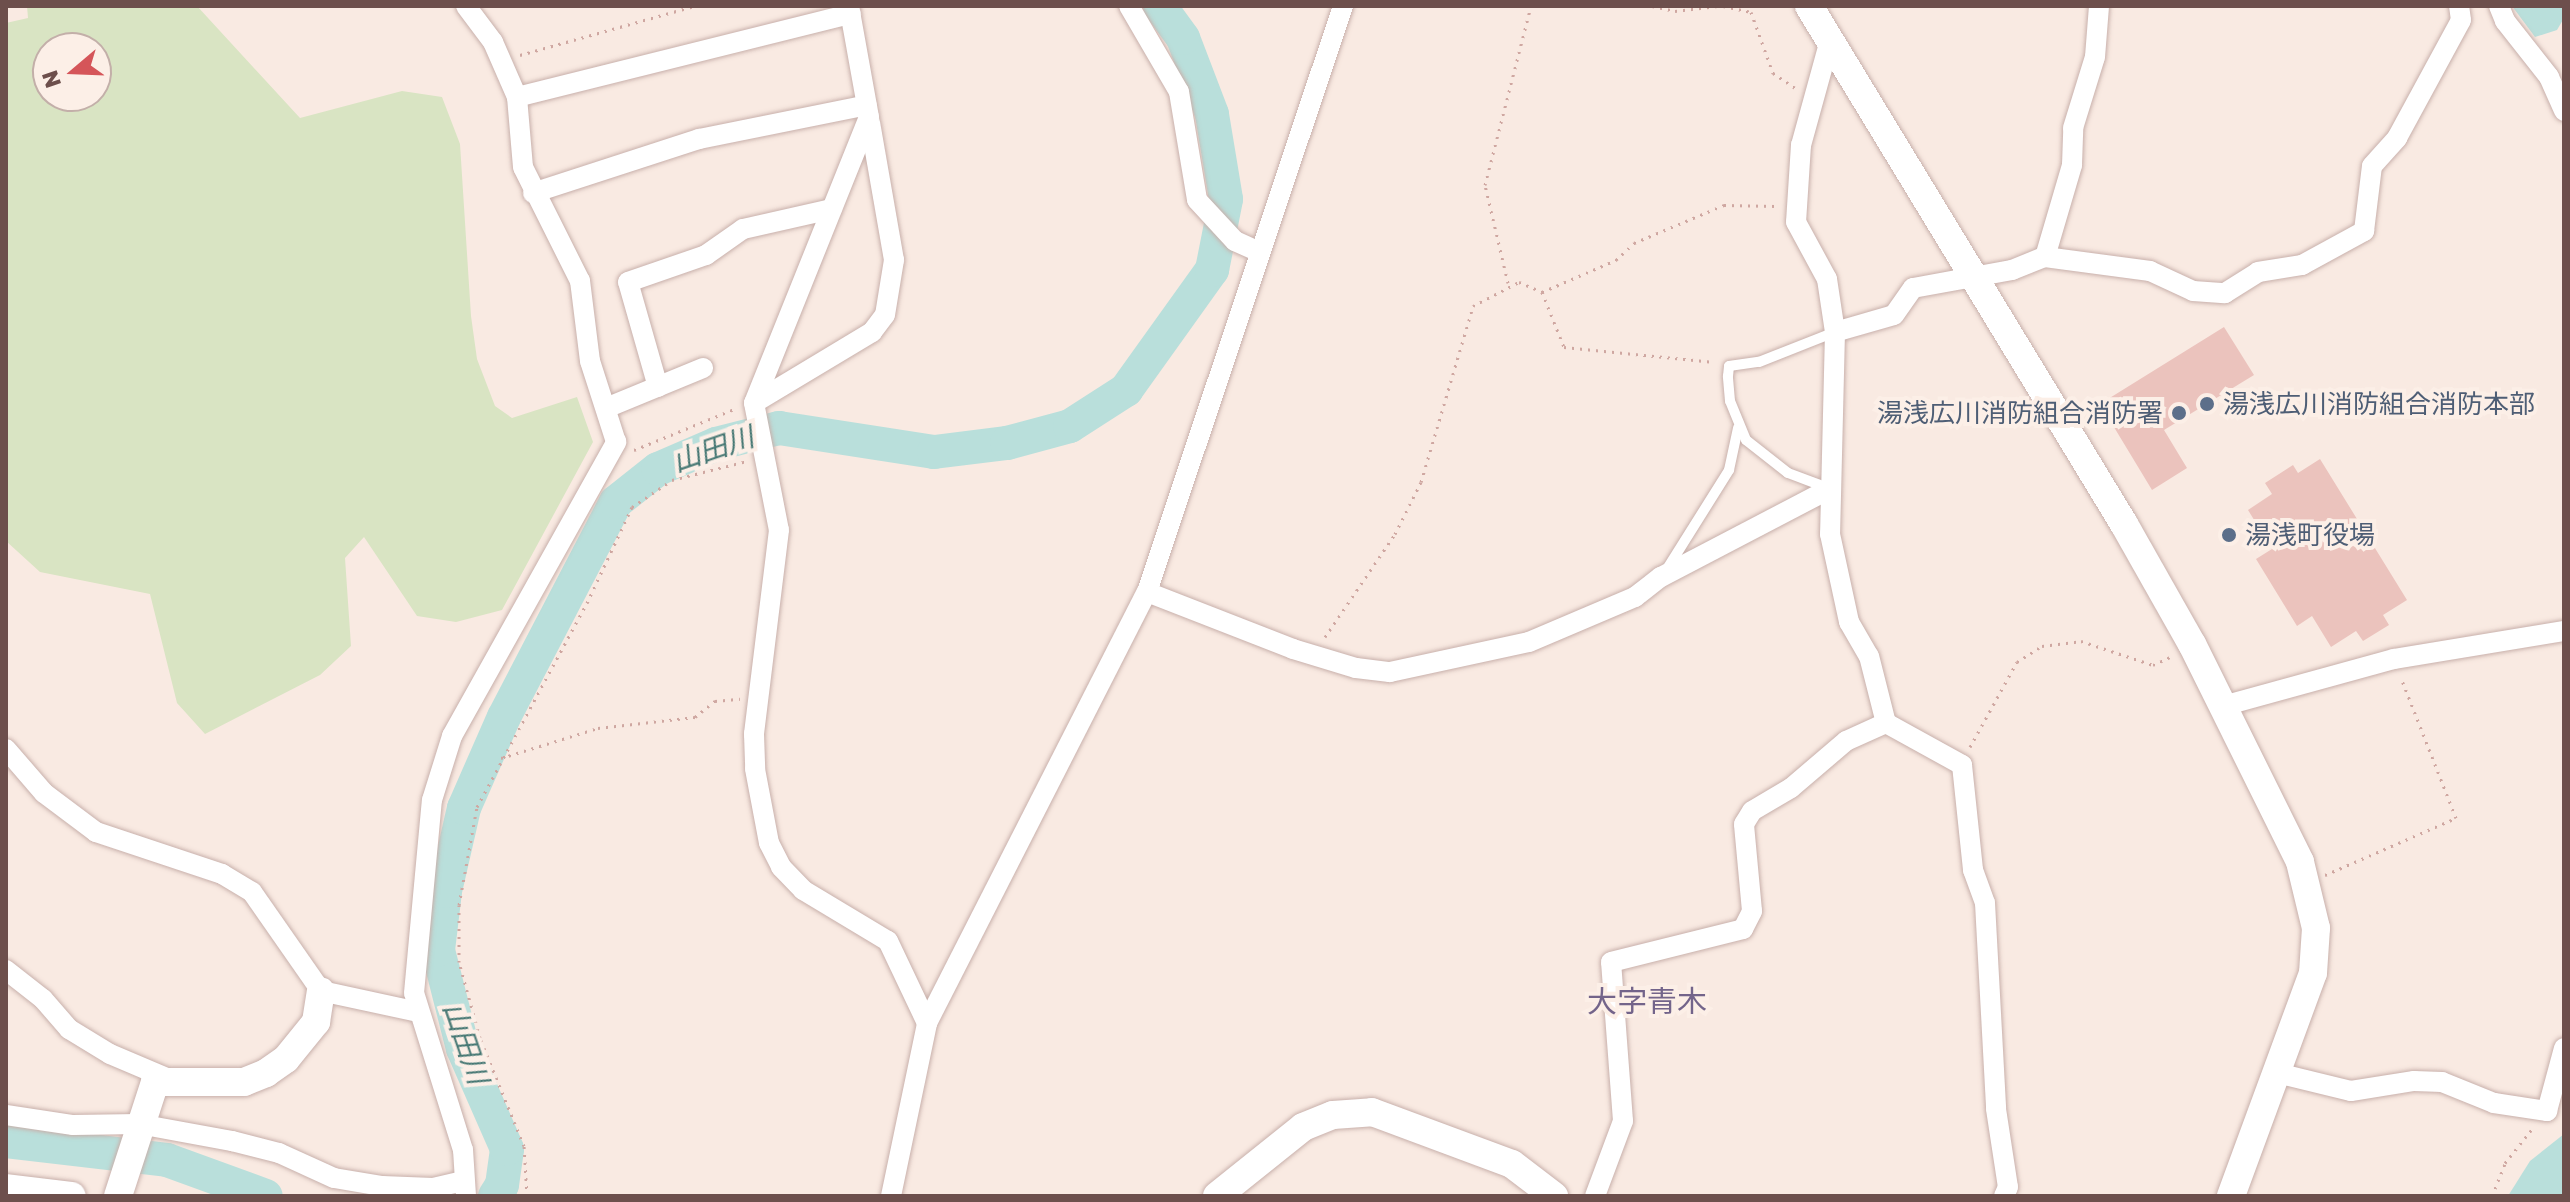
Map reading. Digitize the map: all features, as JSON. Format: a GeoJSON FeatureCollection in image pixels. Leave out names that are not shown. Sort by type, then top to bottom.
{"type":"FeatureCollection","features":[{"type":"Feature","properties":{"kind":"street"},"geometry":{"type":"LineString","coordinates":[[6,1115],[73,1125],[137,1129],[279,1153],[334,1178],[465,1189],[463,1150],[418,1012],[413,974],[420,898],[441,763],[467,709],[609,462],[616,442],[586,342],[580,281],[533,193],[523,167],[517,97],[501,60],[466,6]]}},
{"type":"Feature","properties":{"kind":"street"},"geometry":{"type":"LineString","coordinates":[[1129,6],[1179,92],[1197,200],[1235,241],[1257,251]]}},
{"type":"Feature","properties":{"kind":"street"},"geometry":{"type":"LineString","coordinates":[[891,1196],[927,1023],[1147,592],[1257,251],[1343,6]]}},
{"type":"Feature","properties":{"kind":"street"},"geometry":{"type":"LineString","coordinates":[[1809,6],[2192,644],[2307,883],[2316,928],[2313,973],[2231,1196]]}},
{"type":"Feature","properties":{"kind":"street"},"geometry":{"type":"LineString","coordinates":[[2045,257],[2072,165],[2073,128],[2095,57],[2099,6]]}},
{"type":"Feature","properties":{"kind":"street"},"geometry":{"type":"LineString","coordinates":[[1835,332],[1894,315],[1913,288],[1971,275],[2012,270],[2045,257],[2150,271],[2193,291],[2225,293],[2258,272],[2302,265],[2364,231],[2372,166],[2411,112],[2461,20],[2459,6]]}},
{"type":"Feature","properties":{"kind":"street"},"geometry":{"type":"LineString","coordinates":[[2499,6],[2549,77],[2564,111]]}},
{"type":"Feature","properties":{"kind":"street"},"geometry":{"type":"LineString","coordinates":[[517,97],[850,10],[868,111],[873,165],[894,260],[885,315],[872,332],[754,406]]}},
{"type":"Feature","properties":{"kind":"street"},"geometry":{"type":"LineString","coordinates":[[1830,40],[1811,96],[1801,145],[1798,206],[1799,229],[1827,279],[1835,332],[1830,534],[1849,622],[1869,656],[1886,723],[1962,765],[1973,870],[1985,903],[1996,1109],[2008,1187],[2004,1196]]}},
{"type":"Feature","properties":{"kind":"street"},"geometry":{"type":"LineString","coordinates":[[533,193],[699,139],[868,111]]}},
{"type":"Feature","properties":{"kind":"street"},"geometry":{"type":"LineString","coordinates":[[868,111],[754,406],[779,530],[758,701],[755,769],[761,814],[775,856],[803,890],[888,941],[927,1023]]}},
{"type":"Feature","properties":{"kind":"street"},"geometry":{"type":"LineString","coordinates":[[658,387],[628,282],[706,255],[743,229],[832,209]]}},
{"type":"Feature","properties":{"kind":"street"},"geometry":{"type":"LineString","coordinates":[[606,408],[703,368]]}},
{"type":"Feature","properties":{"kind":"street"},"geometry":{"type":"LineString","coordinates":[[1147,592],[1312,655],[1390,672],[1529,642],[1635,597],[1661,577],[1829,489]]}},
{"type":"Feature","properties":{"kind":"street"},"geometry":{"type":"LineString","coordinates":[[2223,706],[2394,659],[2564,631]]}},
{"type":"Feature","properties":{"kind":"street"},"geometry":{"type":"LineString","coordinates":[[1595,1196],[1623,1121],[1611,962],[1743,929],[1752,911],[1744,824],[1752,811],[1791,788],[1846,741],[1886,723]]}},
{"type":"Feature","properties":{"kind":"street"},"geometry":{"type":"LineString","coordinates":[[6,749],[44,793],[96,832],[222,874],[252,892],[321,991],[418,1012]]}},
{"type":"Feature","properties":{"kind":"street"},"geometry":{"type":"LineString","coordinates":[[6,970],[43,999],[69,1029],[110,1054],[169,1079],[244,1082],[266,1073],[286,1059],[316,1022],[321,991]]}},
{"type":"Feature","properties":{"kind":"street"},"geometry":{"type":"LineString","coordinates":[[2277,1073],[2367,1092],[2414,1081],[2442,1082],[2494,1103],[2547,1111],[2564,1048]]}},
{"type":"Feature","properties":{"kind":"street"},"geometry":{"type":"LineString","coordinates":[[119,1194],[153,1085],[169,1079]]}},
{"type":"Feature","properties":{"kind":"street"},"geometry":{"type":"LineString","coordinates":[[1217,1196],[1303,1127],[1333,1115],[1372,1112],[1512,1164],[1554,1196]]}},
{"type":"Feature","properties":{"kind":"street"},"geometry":{"type":"LineString","coordinates":[[6,1188],[72,1196]]}},
{"type":"Feature","properties":{"kind":"lane"},"geometry":{"type":"LineString","coordinates":[[1829,489],[1776,465],[1746,440],[1730,401],[1729,366],[1759,362],[1835,332]]}},
{"type":"Feature","properties":{"kind":"lane"},"geometry":{"type":"LineString","coordinates":[[1661,577],[1729,470],[1738,426]]}},
{"type":"Feature","properties":{"kind":"path"},"geometry":{"type":"LineString","coordinates":[[501,60],[694,6]]}},
{"type":"Feature","properties":{"kind":"path"},"geometry":{"type":"LineString","coordinates":[[1508,283],[1485,185],[1531,6]]}},
{"type":"Feature","properties":{"kind":"path"},"geometry":{"type":"LineString","coordinates":[[1652,6],[1675,11],[1720,6],[1751,12],[1773,73],[1811,96]]}},
{"type":"Feature","properties":{"kind":"path"},"geometry":{"type":"LineString","coordinates":[[1542,292],[1616,260],[1634,243],[1724,205],[1798,206]]}},
{"type":"Feature","properties":{"kind":"path"},"geometry":{"type":"LineString","coordinates":[[1312,655],[1395,534],[1421,482],[1473,306],[1508,283],[1519,282],[1542,292],[1564,347],[1678,355],[1729,366]]}},
{"type":"Feature","properties":{"kind":"path"},"geometry":{"type":"LineString","coordinates":[[609,462],[700,420],[754,406]]}},
{"type":"Feature","properties":{"kind":"path"},"geometry":{"type":"LineString","coordinates":[[527,1196],[529,1164],[470,1011],[458,937],[471,831],[501,758],[587,603],[632,507],[672,480],[766,454]]}},
{"type":"Feature","properties":{"kind":"path"},"geometry":{"type":"LineString","coordinates":[[1962,765],[1981,722],[2028,652],[2081,641],[2153,665],[2192,644]]}},
{"type":"Feature","properties":{"kind":"path"},"geometry":{"type":"LineString","coordinates":[[2307,883],[2456,818],[2394,659]]}},
{"type":"Feature","properties":{"kind":"path"},"geometry":{"type":"LineString","coordinates":[[501,758],[598,728],[695,717],[722,699],[758,701]]}},
{"type":"Feature","properties":{"kind":"path"},"geometry":{"type":"LineString","coordinates":[[2492,1196],[2505,1163],[2547,1111]]}},
{"type":"Feature","properties":{"kind":"green space"},"geometry":{"type":"Polygon","coordinates":[[[27,6],[197,6],[300,118],[402,91],[442,97],[460,144],[471,316],[477,359],[495,406],[512,418],[577,397],[593,442],[502,610],[456,622],[417,616],[364,537],[345,558],[351,646],[320,675],[205,734],[177,703],[150,594],[40,572],[6,541],[6,23],[28,18],[27,6]]]}},
{"type":"Feature","properties":{"kind":"water"},"geometry":{"type":"Polygon","coordinates":[[[2512,6],[2564,6],[2564,18],[2557,30],[2535,37],[2512,6]]]}},
{"type":"Feature","properties":{"kind":"water"},"geometry":{"type":"Polygon","coordinates":[[[2564,1134],[2564,1196],[2508,1196],[2530,1161],[2564,1134]]]}},
{"type":"Feature","properties":{"kind":"building"},"geometry":{"type":"Polygon","coordinates":[[[2224,327],[2254,375],[2164,430],[2187,468],[2152,490],[2100,404],[2224,327]]]}},
{"type":"Feature","properties":{"kind":"building"},"geometry":{"type":"Polygon","coordinates":[[[2320,459],[2407,600],[2383,615],[2389,625],[2363,641],[2356,631],[2331,647],[2312,616],[2297,626],[2256,559],[2272,549],[2248,510],[2272,494],[2265,483],[2293,465],[2298,473],[2320,459]]]}},
{"type":"Feature","properties":{"kind":"waterway","name":"山田川"},"geometry":{"type":"LineString","coordinates":[[495,1196],[502,1185],[507,1149],[463,1049],[438,950],[445,891],[464,808],[504,717],[616,502],[658,469],[716,444],[779,428],[934,452],[1007,443],[1070,426],[1126,390],[1212,270],[1226,199],[1212,114],[1183,38],[1160,6]]}},
{"type":"Feature","properties":{"kind":"waterway","name":"山田川"},"geometry":{"type":"LineString","coordinates":[[6,1141],[167,1160],[266,1196]]}},
{"type":"Feature","properties":{"kind":"place","name":"湯浅広川消防組合消防本部"},"geometry":{"type":"Point","coordinates":[2207,404]}},
{"type":"Feature","properties":{"kind":"place","name":"湯浅広川消防組合消防署"},"geometry":{"type":"Point","coordinates":[2179,413]}},
{"type":"Feature","properties":{"kind":"place","name":"湯浅町役場"},"geometry":{"type":"Point","coordinates":[2229,535]}},
{"type":"Feature","properties":{"kind":"district","name":"大字青木"},"geometry":{"type":"Point","coordinates":[1647,1001]}}]}
